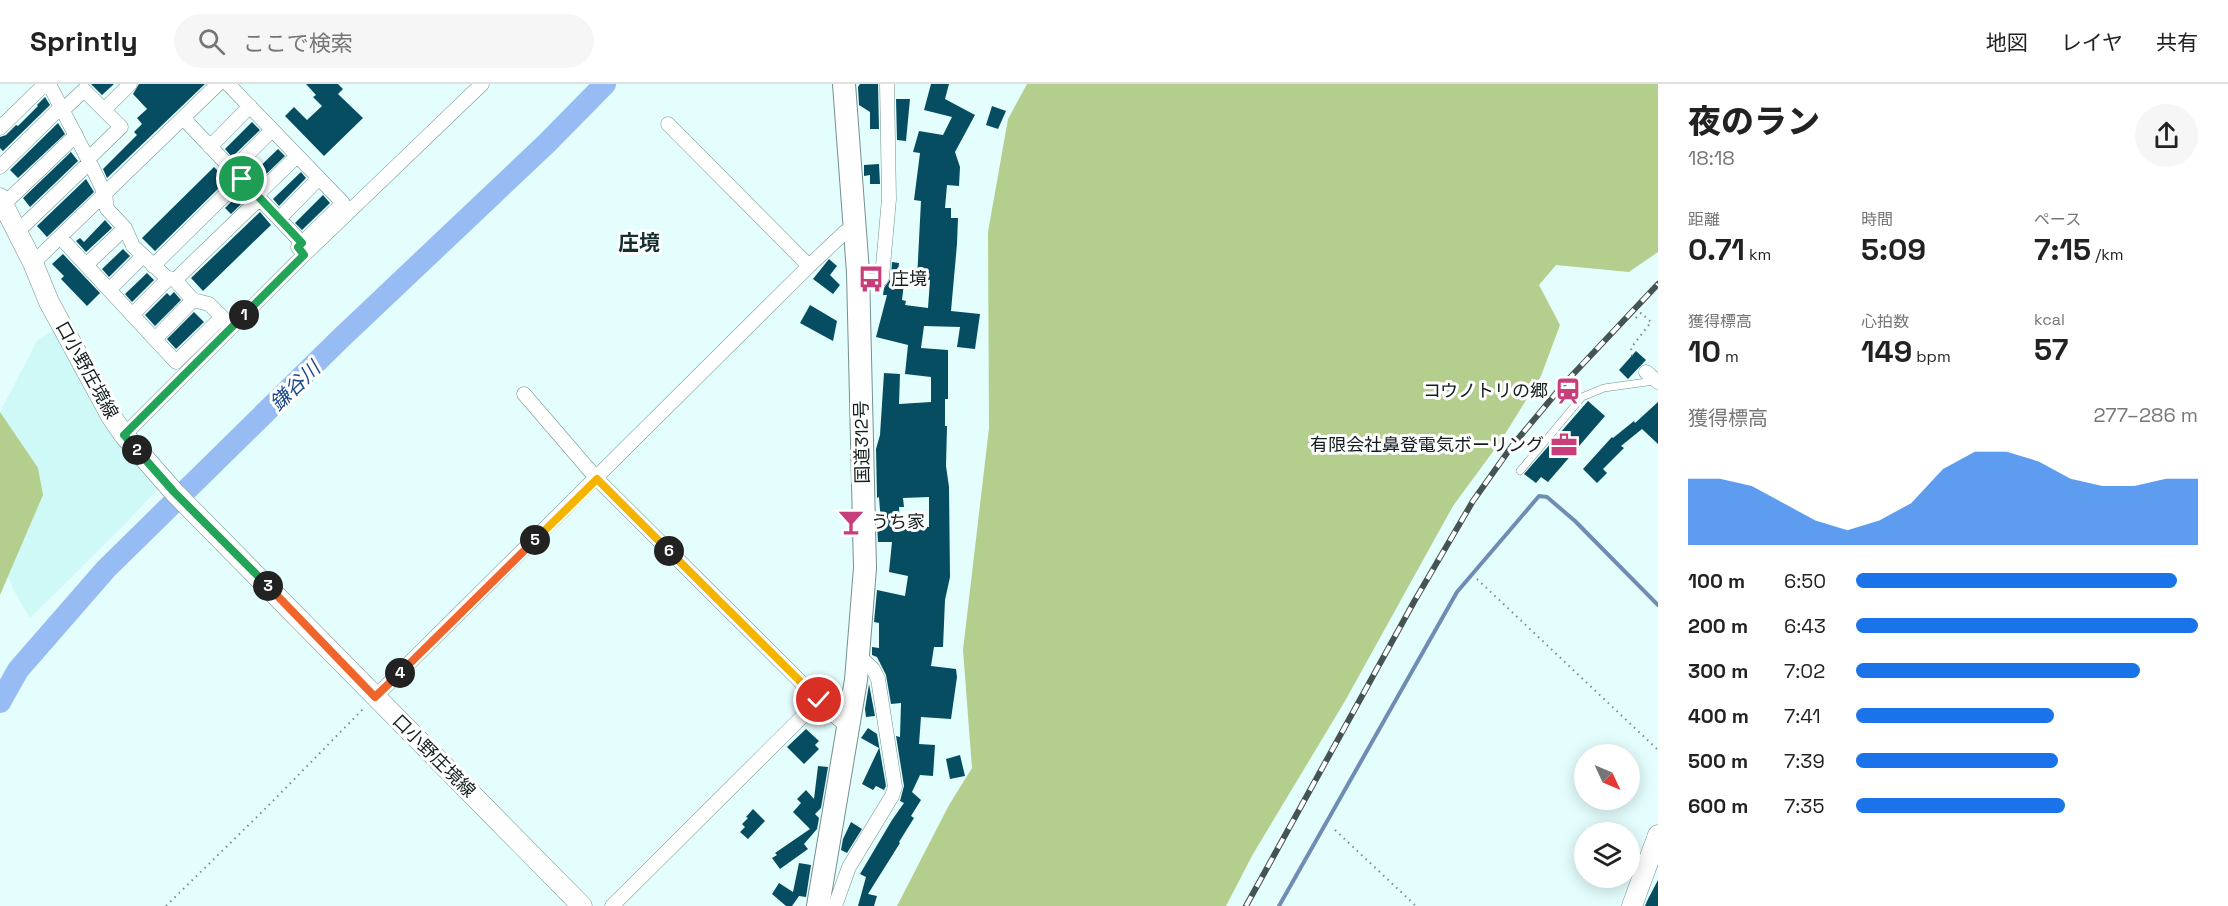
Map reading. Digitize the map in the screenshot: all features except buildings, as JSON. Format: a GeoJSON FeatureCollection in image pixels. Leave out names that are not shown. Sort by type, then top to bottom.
{"type":"FeatureCollection","features":[{"type":"Feature","properties":{"kind":"highway","name":"国道312号"},"geometry":{"type":"LineString","coordinates":[[818,906],[849,724],[867,680],[858,655],[865,568],[858,281],[844,84]]}},
{"type":"Feature","properties":{"kind":"main road","name":"口小野庄境線"},"geometry":{"type":"LineString","coordinates":[[2,201],[33,263],[49,302],[111,416],[124,435],[174,492],[582,906]]}},
{"type":"Feature","properties":{"kind":"main road"},"geometry":{"type":"LineString","coordinates":[[1632,906],[1658,835]]}},
{"type":"Feature","properties":{"kind":"street"},"geometry":{"type":"LineString","coordinates":[[0,128],[47,84],[76,135],[105,194],[107,209],[125,228],[133,246],[194,300],[209,304],[232,327]]}},
{"type":"Feature","properties":{"kind":"street"},"geometry":{"type":"LineString","coordinates":[[104,110],[130,84]]}},
{"type":"Feature","properties":{"kind":"street"},"geometry":{"type":"LineString","coordinates":[[33,263],[218,84]]}},
{"type":"Feature","properties":{"kind":"street"},"geometry":{"type":"LineString","coordinates":[[124,435],[232,327],[343,203],[228,84]]}},
{"type":"Feature","properties":{"kind":"street"},"geometry":{"type":"LineString","coordinates":[[303,249],[482,84]]}},
{"type":"Feature","properties":{"kind":"street"},"geometry":{"type":"LineString","coordinates":[[858,281],[880,280],[882,277],[889,199],[888,84]]}},
{"type":"Feature","properties":{"kind":"street"},"geometry":{"type":"LineString","coordinates":[[0,166],[84,90],[121,127],[17,232]]}},
{"type":"Feature","properties":{"kind":"street"},"geometry":{"type":"LineString","coordinates":[[210,147],[250,106]]}},
{"type":"Feature","properties":{"kind":"street"},"geometry":{"type":"LineString","coordinates":[[183,118],[279,219],[303,249]]}},
{"type":"Feature","properties":{"kind":"street"},"geometry":{"type":"LineString","coordinates":[[668,124],[809,266]]}},
{"type":"Feature","properties":{"kind":"street"},"geometry":{"type":"LineString","coordinates":[[110,290],[148,261],[237,174],[272,129]]}},
{"type":"Feature","properties":{"kind":"street"},"geometry":{"type":"LineString","coordinates":[[2,201],[76,135]]}},
{"type":"Feature","properties":{"kind":"street"},"geometry":{"type":"LineString","coordinates":[[132,315],[258,197],[297,156]]}},
{"type":"Feature","properties":{"kind":"street"},"geometry":{"type":"LineString","coordinates":[[279,219],[319,178]]}},
{"type":"Feature","properties":{"kind":"street"},"geometry":{"type":"LineString","coordinates":[[86,265],[125,228]]}},
{"type":"Feature","properties":{"kind":"street"},"geometry":{"type":"LineString","coordinates":[[375,697],[809,266],[845,232],[856,230]]}},
{"type":"Feature","properties":{"kind":"street"},"geometry":{"type":"LineString","coordinates":[[60,237],[176,362],[222,317]]}},
{"type":"Feature","properties":{"kind":"street"},"geometry":{"type":"LineString","coordinates":[[154,339],[194,300]]}},
{"type":"Feature","properties":{"kind":"street"},"geometry":{"type":"LineString","coordinates":[[524,394],[597,479],[819,700],[843,723],[849,724]]}},
{"type":"Feature","properties":{"kind":"street"},"geometry":{"type":"LineString","coordinates":[[835,906],[849,867],[892,796],[895,787],[867,680]]}},
{"type":"Feature","properties":{"kind":"street"},"geometry":{"type":"LineString","coordinates":[[612,906],[819,700]]}},
{"type":"Feature","properties":{"kind":"lane"},"geometry":{"type":"LineString","coordinates":[[1520,471],[1582,397],[1604,388],[1654,378]]}},
{"type":"Feature","properties":{"kind":"path"},"geometry":{"type":"LineString","coordinates":[[1632,356],[1631,348],[1651,322],[1641,313],[1634,320]]}},
{"type":"Feature","properties":{"kind":"path"},"geometry":{"type":"LineString","coordinates":[[1477,579],[1658,750]]}},
{"type":"Feature","properties":{"kind":"path"},"geometry":{"type":"LineString","coordinates":[[166,906],[375,697]]}},
{"type":"Feature","properties":{"kind":"path"},"geometry":{"type":"LineString","coordinates":[[1335,830],[1416,906]]}},
{"type":"Feature","properties":{"kind":"shaded area"},"geometry":{"type":"Polygon","coordinates":[[[56,328],[124,449],[158,489],[30,618],[14,591],[0,557],[0,412],[37,341],[56,328]]]}},
{"type":"Feature","properties":{"kind":"green space"},"geometry":{"type":"Polygon","coordinates":[[[1027,84],[1658,84],[1658,252],[1629,272],[1556,265],[1539,285],[1560,325],[1541,376],[1500,442],[1453,506],[1345,701],[1253,854],[1226,906],[897,906],[949,805],[972,768],[963,650],[989,428],[988,232],[1008,119],[1027,84]]]}},
{"type":"Feature","properties":{"kind":"green space"},"geometry":{"type":"Polygon","coordinates":[[[0,412],[38,468],[43,495],[0,595],[0,412]]]}},
{"type":"Feature","properties":{"kind":"waterway","name":"鎌谷川"},"geometry":{"type":"LineString","coordinates":[[0,702],[18,670],[106,569],[340,339],[547,143],[605,84]]}},
{"type":"Feature","properties":{"kind":"waterway"},"geometry":{"type":"LineString","coordinates":[[1279,906],[1457,592],[1539,496],[1547,497],[1575,521],[1658,605]]}},
{"type":"Feature","properties":{"kind":"railway"},"geometry":{"type":"LineString","coordinates":[[1246,906],[1415,600],[1473,501],[1512,446],[1562,386],[1658,284]]}},
{"type":"Feature","properties":{"kind":"place","name":"庄境"},"geometry":{"type":"Point","coordinates":[871,279]}},
{"type":"Feature","properties":{"kind":"place","name":"コウノトリの郷"},"geometry":{"type":"Point","coordinates":[1568,391]}},
{"type":"Feature","properties":{"kind":"place","name":"有限会社鼻登電気ボーリング"},"geometry":{"type":"Point","coordinates":[1564,445]}},
{"type":"Feature","properties":{"kind":"place","name":"うち家"},"geometry":{"type":"Point","coordinates":[851,522]}},
{"type":"Feature","properties":{"kind":"district","name":"庄境"},"geometry":{"type":"Point","coordinates":[639,243]}},
{"type":"Feature","properties":{"kind":"route"},"geometry":{"type":"LineString","coordinates":[[242,179],[302,243],[298,247],[304,255],[124,435],[174,492],[375,697],[597,479],[819,700]]}}]}
